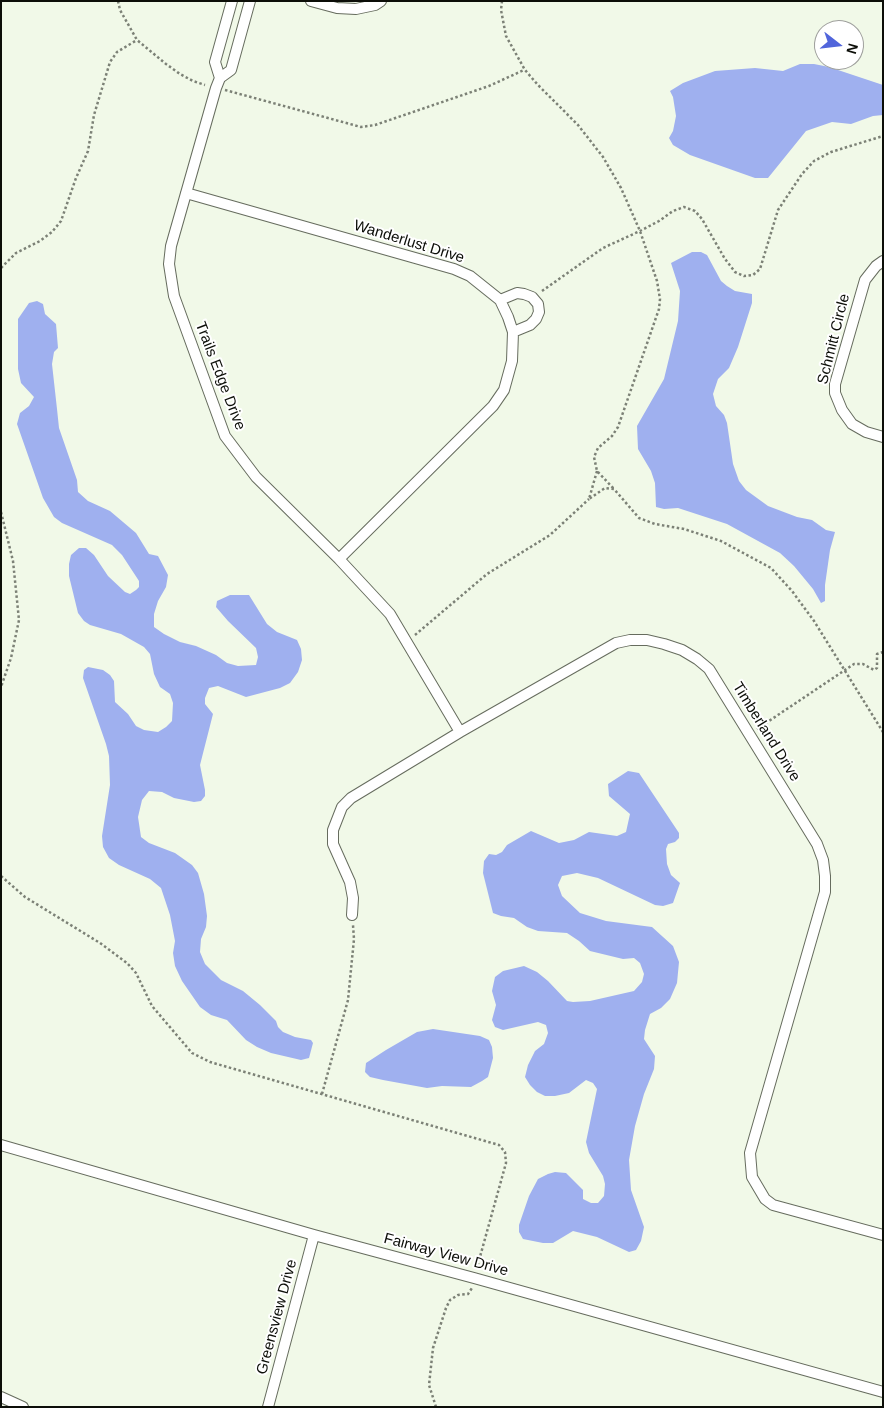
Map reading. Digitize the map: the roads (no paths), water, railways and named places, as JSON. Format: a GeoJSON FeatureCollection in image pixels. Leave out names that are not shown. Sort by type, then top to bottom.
{"type":"FeatureCollection","features":[{"type":"Feature","properties":{"kind":"street","name":"Trails Edge Drive"},"geometry":{"type":"LineString","coordinates":[[232,1],[215,62],[218,83],[171,246],[169,264],[174,296],[225,436],[256,477],[339,559],[390,614],[460,732]]}},
{"type":"Feature","properties":{"kind":"street","name":"Trails Edge Drive"},"geometry":{"type":"LineString","coordinates":[[218,83],[231,70],[250,1]]}},
{"type":"Feature","properties":{"kind":"street"},"geometry":{"type":"LineString","coordinates":[[312,1],[337,8],[356,9],[375,5],[382,1]]}},
{"type":"Feature","properties":{"kind":"street","name":"Wanderlust Drive"},"geometry":{"type":"LineString","coordinates":[[186,193],[454,269],[470,276],[500,300],[508,317],[513,332],[514,348],[509,376],[504,390],[494,406],[339,559]]}},
{"type":"Feature","properties":{"kind":"street","name":"Schmitt Circle"},"geometry":{"type":"LineString","coordinates":[[883,261],[876,266],[865,280],[835,384],[835,393],[842,410],[852,424],[866,432],[883,437]]}},
{"type":"Feature","properties":{"kind":"street"},"geometry":{"type":"LineString","coordinates":[[500,300],[517,294],[524,294],[532,297],[538,304],[536,319],[530,325],[513,332]]}},
{"type":"Feature","properties":{"kind":"street","name":"Timberland Drive"},"geometry":{"type":"LineString","coordinates":[[352,915],[353,898],[350,882],[334,844],[333,830],[336,818],[342,807],[351,798],[460,732],[616,643],[630,640],[648,640],[682,650],[697,658],[709,669],[818,844],[825,876],[824,892],[750,1153],[752,1177],[764,1200],[773,1205],[883,1235]]}},
{"type":"Feature","properties":{"kind":"street","name":"Fairway View Drive"},"geometry":{"type":"LineString","coordinates":[[1,1145],[314,1235],[883,1392]]}},
{"type":"Feature","properties":{"kind":"street","name":"Greensview Drive"},"geometry":{"type":"LineString","coordinates":[[268,1407],[314,1235]]}},
{"type":"Feature","properties":{"kind":"street"},"geometry":{"type":"LineString","coordinates":[[1,1397],[23,1407]]}},
{"type":"Feature","properties":{"kind":"water"},"geometry":{"type":"Polygon","coordinates":[[[800,64],[814,64],[814,70],[838,70],[883,85],[883,115],[873,116],[851,124],[832,122],[806,131],[768,178],[755,178],[690,155],[673,145],[669,138],[673,131],[676,116],[673,97],[670,91],[683,83],[715,71],[755,68],[783,71],[800,64]]]}},
{"type":"Feature","properties":{"kind":"water"},"geometry":{"type":"Polygon","coordinates":[[[692,252],[701,252],[707,255],[721,281],[727,286],[735,291],[752,294],[752,303],[738,347],[729,368],[718,379],[713,394],[716,406],[724,415],[727,423],[733,464],[739,481],[746,490],[768,506],[797,517],[812,520],[826,530],[835,532],[830,550],[825,585],[825,601],[821,603],[813,589],[794,566],[780,553],[727,524],[678,508],[664,509],[656,507],[655,483],[651,471],[638,449],[637,426],[664,379],[678,321],[680,291],[671,263],[692,252]]]}},
{"type":"Feature","properties":{"kind":"water"},"geometry":{"type":"Polygon","coordinates":[[[37,301],[43,304],[45,314],[56,324],[58,348],[54,352],[52,364],[59,428],[77,480],[78,492],[88,501],[110,511],[136,533],[149,554],[158,556],[168,575],[166,587],[158,601],[154,614],[154,627],[180,642],[196,646],[216,655],[227,663],[238,666],[256,665],[258,657],[256,648],[216,607],[217,601],[230,595],[249,595],[267,624],[277,632],[297,640],[301,649],[302,660],[298,672],[290,683],[280,688],[246,697],[218,686],[209,688],[205,704],[213,714],[200,765],[205,796],[201,801],[194,802],[174,798],[162,792],[149,791],[142,800],[138,817],[141,837],[149,843],[175,853],[192,865],[198,873],[204,894],[207,916],[200,952],[205,964],[221,980],[243,991],[260,1005],[276,1021],[278,1027],[283,1032],[295,1037],[311,1040],[313,1043],[309,1058],[301,1060],[271,1053],[257,1047],[246,1040],[227,1020],[211,1015],[200,1007],[182,981],[175,966],[173,953],[175,941],[170,915],[161,888],[150,879],[119,865],[109,858],[103,847],[102,836],[110,785],[109,756],[83,678],[84,670],[88,667],[103,670],[110,675],[114,681],[115,702],[128,714],[136,726],[144,730],[158,732],[166,727],[172,721],[173,703],[170,694],[160,687],[154,674],[150,654],[144,647],[121,634],[90,625],[78,613],[69,576],[69,564],[71,555],[79,548],[86,548],[94,555],[108,576],[125,592],[130,594],[136,590],[139,587],[139,581],[122,555],[112,545],[62,523],[54,517],[43,498],[17,424],[20,413],[29,406],[34,397],[21,383],[18,369],[18,319],[29,303],[37,301]]]}},
{"type":"Feature","properties":{"kind":"water"},"geometry":{"type":"Polygon","coordinates":[[[628,771],[639,773],[679,833],[679,838],[675,842],[668,844],[666,849],[667,864],[671,875],[680,883],[673,903],[663,906],[655,905],[598,878],[577,873],[562,876],[558,885],[562,896],[580,913],[606,921],[652,927],[673,946],[679,962],[677,983],[670,999],[661,1008],[650,1014],[645,1030],[644,1039],[655,1056],[654,1069],[644,1094],[635,1126],[629,1160],[631,1190],[644,1227],[641,1241],[636,1250],[629,1252],[597,1237],[573,1231],[553,1243],[523,1239],[519,1232],[519,1225],[529,1196],[538,1179],[548,1174],[555,1172],[566,1173],[583,1190],[583,1199],[591,1203],[598,1203],[604,1196],[605,1184],[603,1176],[589,1153],[586,1142],[597,1089],[593,1083],[586,1080],[569,1093],[545,1096],[537,1092],[525,1077],[528,1065],[535,1051],[544,1044],[548,1033],[546,1025],[538,1022],[503,1030],[495,1027],[492,1020],[496,1005],[492,991],[495,977],[503,971],[524,966],[537,972],[567,1001],[590,1001],[634,991],[642,982],[644,974],[640,963],[634,958],[623,959],[590,951],[567,933],[538,931],[527,927],[514,918],[493,913],[483,873],[484,861],[489,854],[496,855],[502,852],[507,845],[531,831],[559,843],[574,840],[589,832],[617,836],[626,832],[630,814],[609,796],[608,784],[628,771]]]}},
{"type":"Feature","properties":{"kind":"water"},"geometry":{"type":"Polygon","coordinates":[[[433,1029],[480,1036],[489,1040],[493,1058],[488,1077],[471,1087],[442,1086],[427,1088],[370,1077],[365,1072],[366,1063],[386,1050],[417,1032],[433,1029]]]}}]}
